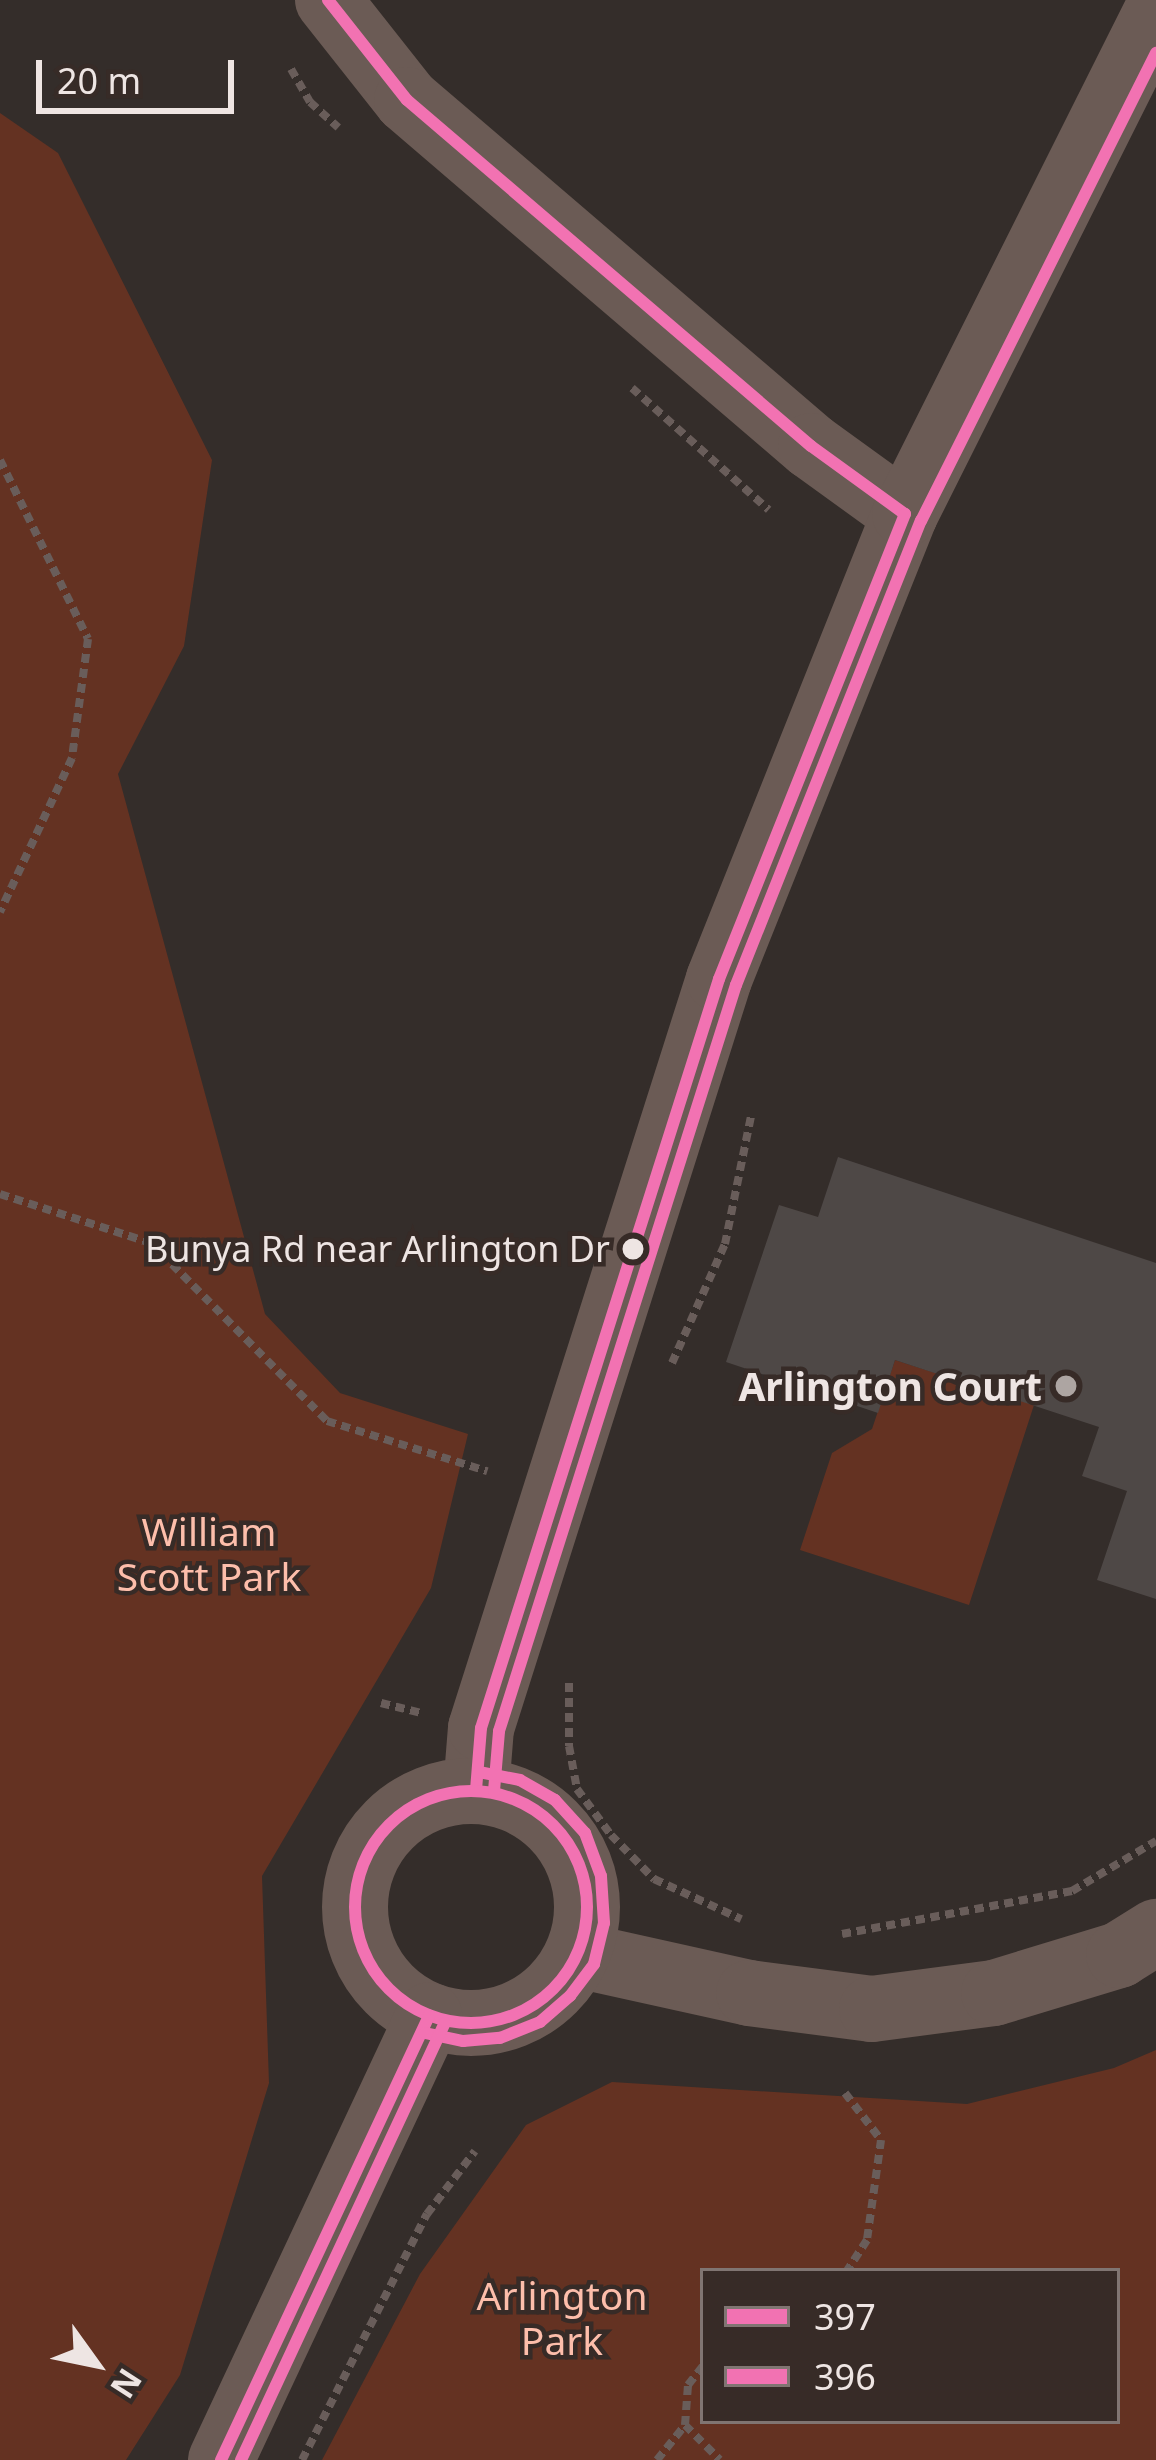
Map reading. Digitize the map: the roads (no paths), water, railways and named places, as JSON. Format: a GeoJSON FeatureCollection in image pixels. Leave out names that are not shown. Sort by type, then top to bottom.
{"type":"FeatureCollection","features":[{"type":"Feature","properties":{"kind":"street"},"geometry":{"type":"LineString","coordinates":[[328,0],[407,100],[811,446],[905,514]]}},
{"type":"Feature","properties":{"kind":"street"},"geometry":{"type":"LineString","coordinates":[[476,1790],[481,1728],[719,979],[905,514],[1156,14]]}},
{"type":"Feature","properties":{"kind":"street"},"geometry":{"type":"LineString","coordinates":[[476,1790],[513,1797],[546,1816],[571,1845],[584,1881],[587,1918],[578,1955],[557,1984],[531,2007],[498,2020],[463,2023],[429,2015],[398,1997],[373,1971],[359,1937],[359,1884],[380,1834],[407,1810],[440,1794],[476,1790]]}},
{"type":"Feature","properties":{"kind":"street"},"geometry":{"type":"LineString","coordinates":[[578,1955],[749,1993],[872,2009],[994,1993],[1118,1955],[1156,1932]]}},
{"type":"Feature","properties":{"kind":"street"},"geometry":{"type":"LineString","coordinates":[[221,2460],[429,2015]]}},
{"type":"Feature","properties":{"kind":"place","name":"Bunya Rd near Arlington Dr"},"geometry":{"type":"Point","coordinates":[633,1249]}},
{"type":"Feature","properties":{"kind":"place","name":"Arlington Court"},"geometry":{"type":"Point","coordinates":[1066,1386]}},
{"type":"Feature","properties":{"kind":"park label","name":"William Scott Park"},"geometry":{"type":"Point","coordinates":[209,1554]}},
{"type":"Feature","properties":{"kind":"park label","name":"Arlington Park"},"geometry":{"type":"Point","coordinates":[562,2318]}}]}
